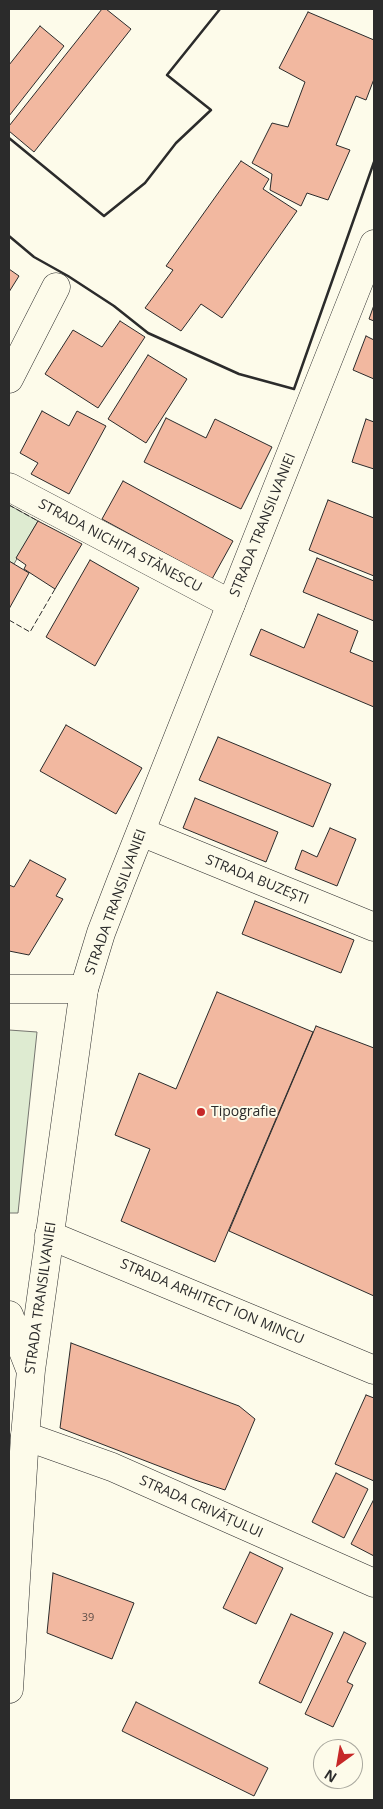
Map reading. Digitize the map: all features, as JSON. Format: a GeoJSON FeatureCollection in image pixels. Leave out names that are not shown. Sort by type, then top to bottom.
{"type":"FeatureCollection","features":[{"type":"Feature","properties":{"kind":"main road","name":"STRADA TRANSILVANIEI"},"geometry":{"type":"LineString","coordinates":[[9,1689],[14,1519],[25,1436],[31,1370],[84,988],[101,933],[374,244]]}},
{"type":"Feature","properties":{"kind":"main road"},"geometry":{"type":"LineString","coordinates":[[9,379],[56,287]]}},
{"type":"Feature","properties":{"kind":"main road","name":"STRADA NICHITA STĂNESCU"},"geometry":{"type":"LineString","coordinates":[[9,487],[231,604]]}},
{"type":"Feature","properties":{"kind":"main road","name":"STRADA BUZEȘTI"},"geometry":{"type":"LineString","coordinates":[[141,832],[374,927]]}},
{"type":"Feature","properties":{"kind":"main road"},"geometry":{"type":"LineString","coordinates":[[9,989],[84,988]]}},
{"type":"Feature","properties":{"kind":"main road","name":"STRADA ARHITECT ION MINCU"},"geometry":{"type":"LineString","coordinates":[[49,1235],[374,1370]]}},
{"type":"Feature","properties":{"kind":"main road"},"geometry":{"type":"LineString","coordinates":[[9,1315],[31,1370]]}},
{"type":"Feature","properties":{"kind":"main road","name":"STRADA CRIVĂȚULUI"},"geometry":{"type":"LineString","coordinates":[[25,1436],[112,1468],[374,1583]]}},
{"type":"Feature","properties":{"kind":"green space"},"geometry":{"type":"Polygon","coordinates":[[[9,505],[38,521],[14,564],[9,561],[9,505]]]}},
{"type":"Feature","properties":{"kind":"green space"},"geometry":{"type":"Polygon","coordinates":[[[9,1030],[37,1032],[18,1213],[9,1213],[9,1030]]]}},
{"type":"Feature","properties":{"kind":"building"},"geometry":{"type":"Polygon","coordinates":[[[102,9],[106,9],[131,29],[34,152],[9,131],[9,126],[102,9]]]}},
{"type":"Feature","properties":{"kind":"building"},"geometry":{"type":"Polygon","coordinates":[[[308,12],[374,40],[374,79],[366,100],[356,96],[336,145],[350,150],[328,200],[307,193],[301,206],[270,190],[272,174],[252,163],[272,123],[288,127],[305,82],[279,68],[308,12]]]}},
{"type":"Feature","properties":{"kind":"building"},"geometry":{"type":"Polygon","coordinates":[[[40,26],[64,46],[9,116],[9,65],[40,26]]]}},
{"type":"Feature","properties":{"kind":"building"},"geometry":{"type":"Polygon","coordinates":[[[241,161],[269,179],[263,189],[297,211],[222,318],[201,304],[181,331],[145,308],[173,270],[166,266],[241,161]]]}},
{"type":"Feature","properties":{"kind":"building"},"geometry":{"type":"Polygon","coordinates":[[[9,269],[19,276],[9,292],[9,269]]]}},
{"type":"Feature","properties":{"kind":"building"},"geometry":{"type":"Polygon","coordinates":[[[374,305],[374,321],[369,319],[374,305]]]}},
{"type":"Feature","properties":{"kind":"building"},"geometry":{"type":"Polygon","coordinates":[[[120,321],[145,337],[98,408],[45,374],[73,330],[102,347],[120,321]]]}},
{"type":"Feature","properties":{"kind":"building"},"geometry":{"type":"Polygon","coordinates":[[[366,336],[374,340],[374,379],[353,370],[366,336]]]}},
{"type":"Feature","properties":{"kind":"building"},"geometry":{"type":"Polygon","coordinates":[[[148,355],[187,379],[146,443],[108,419],[148,355]]]}},
{"type":"Feature","properties":{"kind":"building"},"geometry":{"type":"Polygon","coordinates":[[[42,411],[69,426],[77,411],[106,426],[69,494],[31,474],[38,463],[20,453],[42,411]]]}},
{"type":"Feature","properties":{"kind":"building"},"geometry":{"type":"Polygon","coordinates":[[[166,418],[206,438],[215,419],[272,447],[241,509],[144,462],[166,418]]]}},
{"type":"Feature","properties":{"kind":"building"},"geometry":{"type":"Polygon","coordinates":[[[366,419],[374,422],[374,469],[352,462],[366,419]]]}},
{"type":"Feature","properties":{"kind":"building"},"geometry":{"type":"Polygon","coordinates":[[[123,481],[233,541],[212,579],[102,519],[123,481]]]}},
{"type":"Feature","properties":{"kind":"building"},"geometry":{"type":"Polygon","coordinates":[[[328,500],[374,518],[374,576],[309,550],[328,500]]]}},
{"type":"Feature","properties":{"kind":"building"},"geometry":{"type":"Polygon","coordinates":[[[38,521],[82,544],[55,589],[24,569],[26,565],[16,558],[38,521]]]}},
{"type":"Feature","properties":{"kind":"building"},"geometry":{"type":"Polygon","coordinates":[[[317,558],[374,581],[374,621],[303,592],[317,558]]]}},
{"type":"Feature","properties":{"kind":"building"},"geometry":{"type":"Polygon","coordinates":[[[90,560],[139,588],[95,666],[46,637],[90,560]]]}},
{"type":"Feature","properties":{"kind":"building"},"geometry":{"type":"Polygon","coordinates":[[[9,561],[29,573],[9,609],[9,561]]]}},
{"type":"Feature","properties":{"kind":"building"},"geometry":{"type":"Polygon","coordinates":[[[318,614],[358,631],[350,652],[374,662],[374,707],[250,655],[261,629],[304,648],[318,614]]]}},
{"type":"Feature","properties":{"kind":"building"},"geometry":{"type":"Polygon","coordinates":[[[66,725],[142,768],[116,814],[40,771],[66,725]]]}},
{"type":"Feature","properties":{"kind":"building"},"geometry":{"type":"Polygon","coordinates":[[[218,737],[331,784],[313,827],[199,780],[218,737]]]}},
{"type":"Feature","properties":{"kind":"building"},"geometry":{"type":"Polygon","coordinates":[[[195,798],[278,832],[266,862],[183,828],[195,798]]]}},
{"type":"Feature","properties":{"kind":"building"},"geometry":{"type":"Polygon","coordinates":[[[330,828],[356,839],[337,886],[295,869],[302,850],[317,857],[330,828]]]}},
{"type":"Feature","properties":{"kind":"building"},"geometry":{"type":"Polygon","coordinates":[[[30,860],[66,879],[56,896],[63,899],[29,955],[9,951],[9,885],[14,887],[30,860]]]}},
{"type":"Feature","properties":{"kind":"building"},"geometry":{"type":"Polygon","coordinates":[[[255,901],[354,940],[341,973],[242,934],[255,901]]]}},
{"type":"Feature","properties":{"kind":"building","name":"Tipografie"},"geometry":{"type":"Polygon","coordinates":[[[217,992],[313,1032],[215,1262],[121,1221],[150,1149],[115,1135],[139,1073],[176,1089],[217,992]]]}},
{"type":"Feature","properties":{"kind":"building","name":"Tipografie"},"geometry":{"type":"Polygon","coordinates":[[[316,1026],[374,1048],[374,1296],[229,1231],[316,1026]]]}},
{"type":"Feature","properties":{"kind":"building"},"geometry":{"type":"Polygon","coordinates":[[[71,1343],[239,1406],[255,1419],[225,1490],[60,1428],[71,1343]]]}},
{"type":"Feature","properties":{"kind":"building"},"geometry":{"type":"Polygon","coordinates":[[[366,1395],[374,1398],[374,1481],[335,1464],[366,1395]]]}},
{"type":"Feature","properties":{"kind":"building"},"geometry":{"type":"Polygon","coordinates":[[[336,1473],[368,1489],[344,1538],[312,1522],[336,1473]]]}},
{"type":"Feature","properties":{"kind":"building"},"geometry":{"type":"Polygon","coordinates":[[[374,1499],[374,1556],[351,1544],[374,1499]]]}},
{"type":"Feature","properties":{"kind":"building"},"geometry":{"type":"Polygon","coordinates":[[[250,1552],[283,1568],[256,1624],[223,1608],[250,1552]]]}},
{"type":"Feature","properties":{"kind":"building"},"geometry":{"type":"Polygon","coordinates":[[[53,1573],[134,1603],[112,1659],[47,1633],[53,1573]]]}},
{"type":"Feature","properties":{"kind":"building"},"geometry":{"type":"Polygon","coordinates":[[[291,1614],[333,1633],[301,1703],[259,1683],[291,1614]]]}},
{"type":"Feature","properties":{"kind":"building"},"geometry":{"type":"Polygon","coordinates":[[[344,1632],[366,1643],[347,1682],[353,1685],[333,1727],[305,1714],[344,1632]]]}},
{"type":"Feature","properties":{"kind":"building"},"geometry":{"type":"Polygon","coordinates":[[[136,1702],[268,1768],[254,1796],[122,1731],[136,1702]]]}},
{"type":"Feature","properties":{"kind":"fence"},"geometry":{"type":"LineString","coordinates":[[9,505],[38,521]]}},
{"type":"Feature","properties":{"kind":"fence"},"geometry":{"type":"LineString","coordinates":[[9,620],[30,632],[55,589]]}},
{"type":"Feature","properties":{"kind":"wall"},"geometry":{"type":"LineString","coordinates":[[9,138],[104,216],[145,183],[176,143],[211,110],[167,75],[220,9]]}},
{"type":"Feature","properties":{"kind":"wall"},"geometry":{"type":"LineString","coordinates":[[9,236],[34,257],[68,276],[114,306],[148,333],[239,374],[294,389],[374,162]]}},
{"type":"Feature","properties":{"kind":"place","name":"Tipografie"},"geometry":{"type":"Point","coordinates":[201,1112]}}]}
